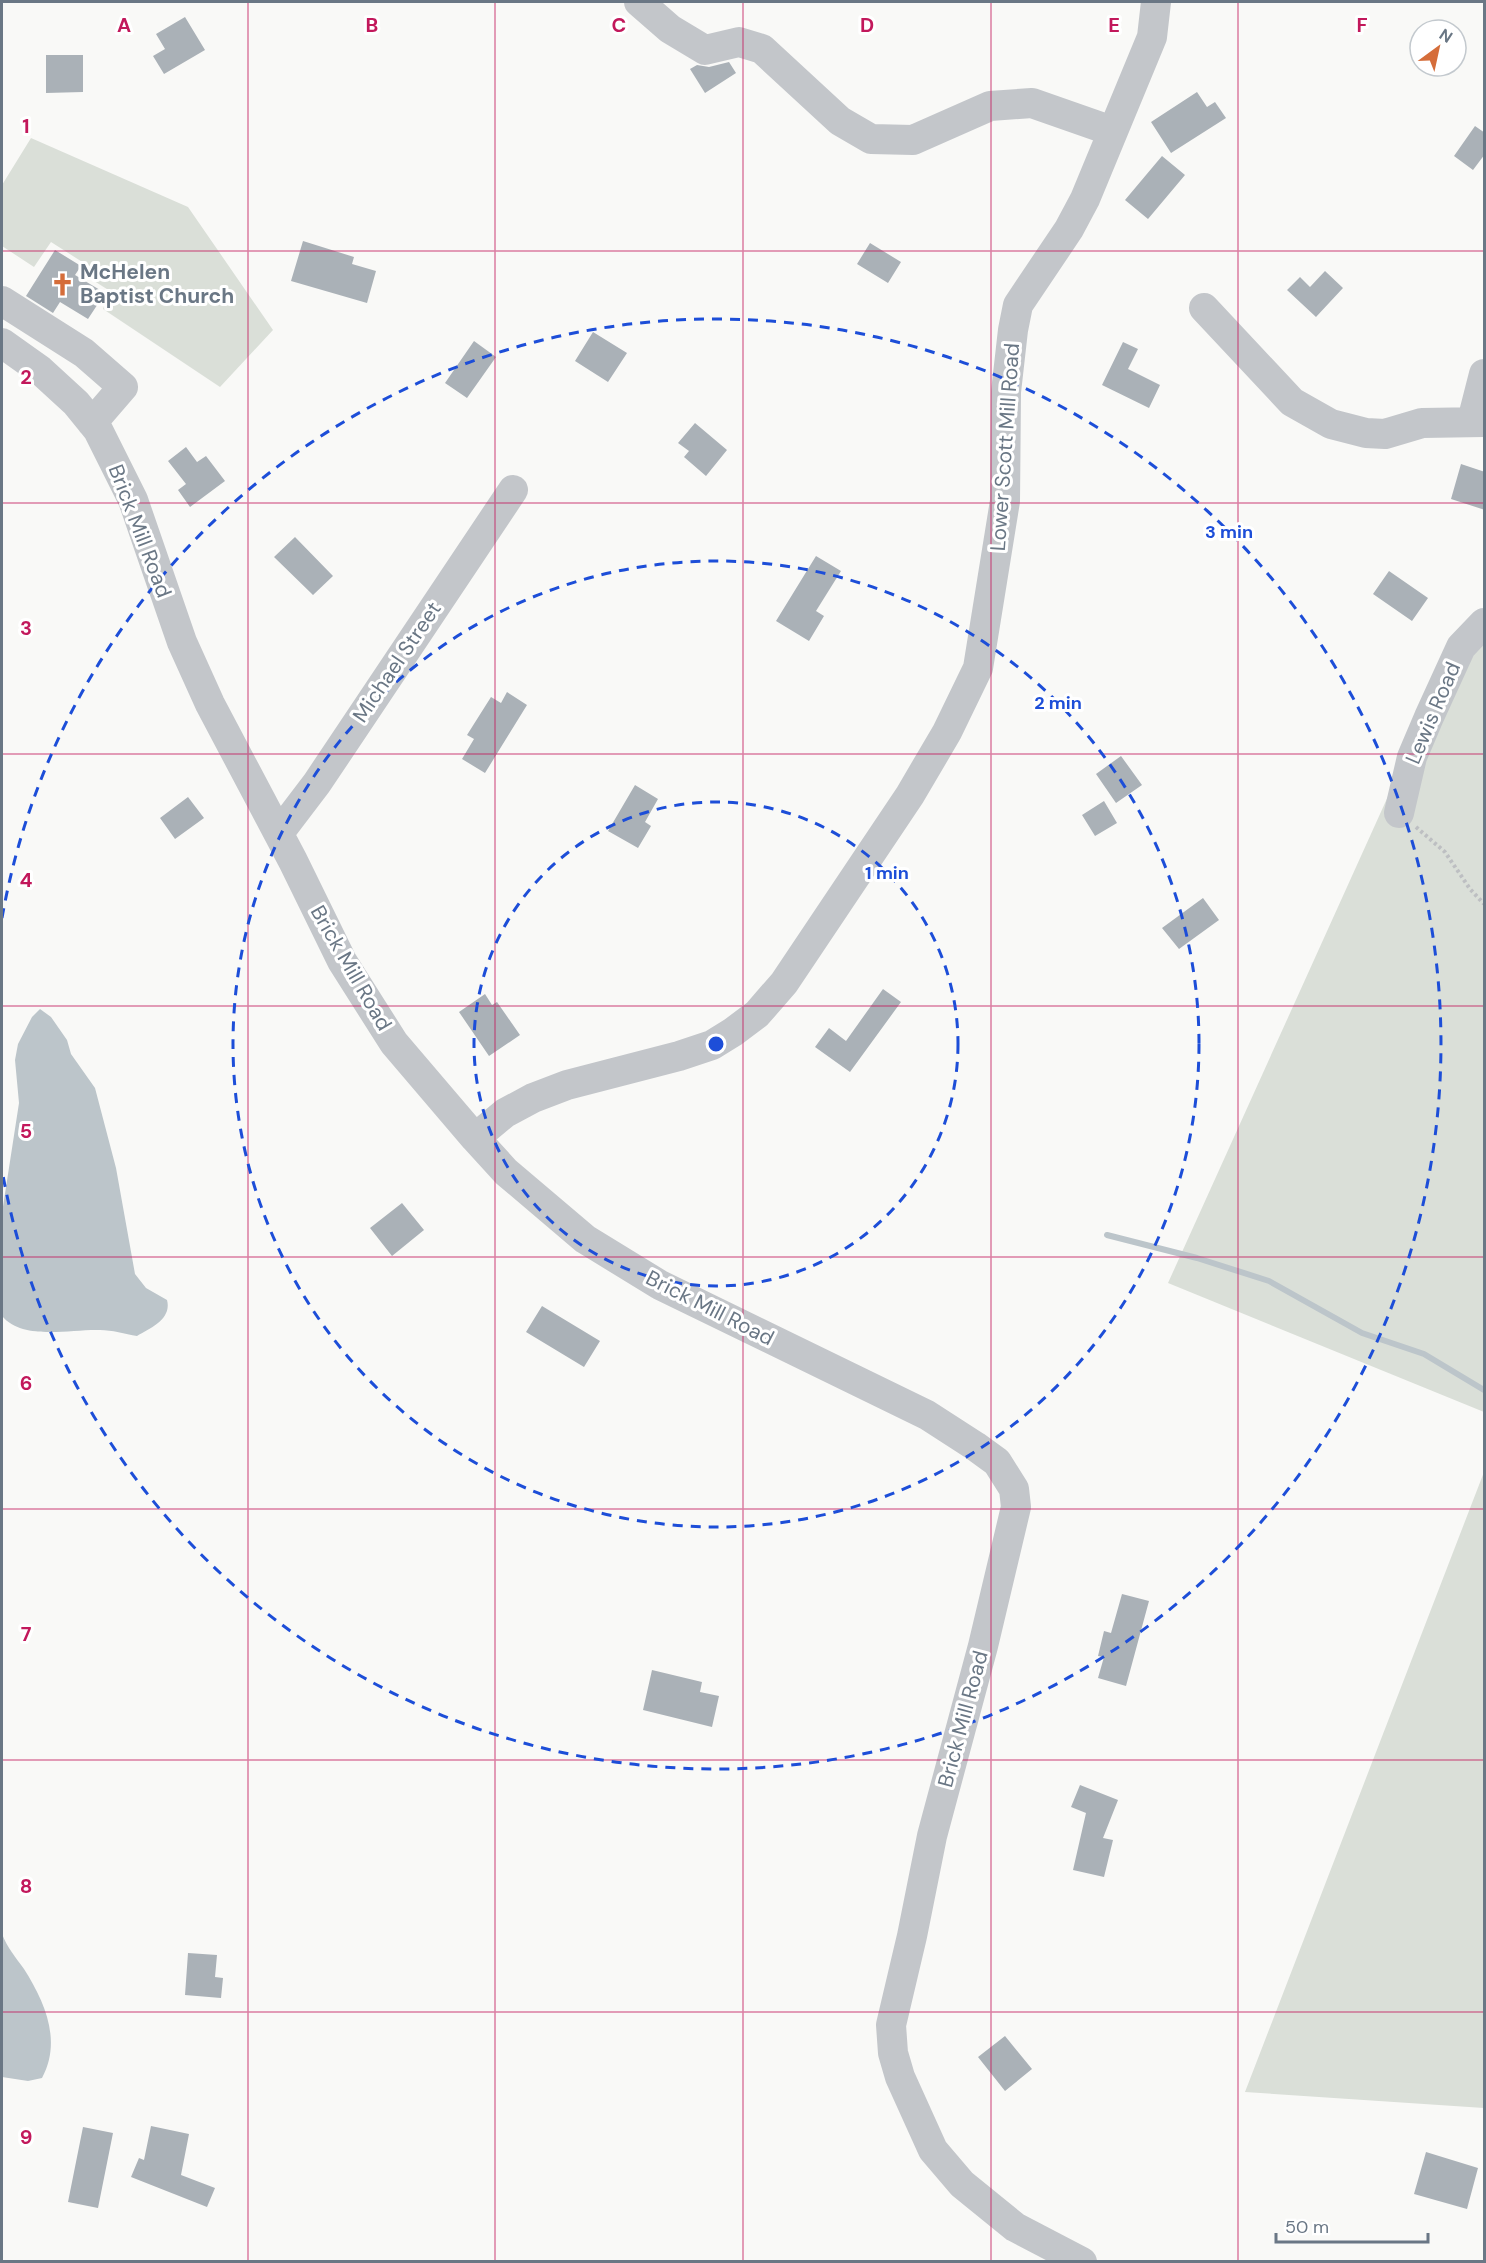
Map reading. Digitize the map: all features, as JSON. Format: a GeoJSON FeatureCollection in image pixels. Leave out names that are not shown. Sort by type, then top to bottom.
{"type":"FeatureCollection","features":[{"type":"Feature","properties":{"kind":"street"},"geometry":{"type":"LineString","coordinates":[[639,2],[670,29],[705,50],[739,42],[762,49],[840,121],[871,139],[913,140],[990,105],[1032,103],[1112,130]]}},
{"type":"Feature","properties":{"kind":"street","name":"Lower Scott Mill Road"},"geometry":{"type":"LineString","coordinates":[[475,1138],[505,1113],[533,1098],[567,1085],[712,1045],[757,1014],[784,983],[910,795],[946,732],[978,668],[1005,501],[1006,392],[1018,305],[1069,229],[1085,199],[1152,37],[1156,2]]}},
{"type":"Feature","properties":{"kind":"street"},"geometry":{"type":"LineString","coordinates":[[2,301],[84,352],[123,387],[92,423]]}},
{"type":"Feature","properties":{"kind":"street"},"geometry":{"type":"LineString","coordinates":[[1204,308],[1292,402],[1331,424],[1366,433],[1385,434],[1422,423],[1478,422],[1485,374]]}},
{"type":"Feature","properties":{"kind":"street","name":"Brick Mill Road"},"geometry":{"type":"LineString","coordinates":[[2,344],[40,370],[76,402],[98,430],[133,500],[182,642],[210,704],[279,833],[342,961],[394,1043],[475,1138],[506,1172],[585,1239],[660,1285],[927,1415],[997,1462],[1014,1490],[1016,1507],[983,1646],[932,1836],[891,2025],[893,2053],[900,2077],[933,2150],[962,2184],[1015,2227],[1082,2262]]}},
{"type":"Feature","properties":{"kind":"street","name":"Michael Street"},"geometry":{"type":"LineString","coordinates":[[279,833],[317,783],[513,490]]}},
{"type":"Feature","properties":{"kind":"street","name":"Lewis Road"},"geometry":{"type":"LineString","coordinates":[[1398,813],[1412,757],[1461,647],[1485,623]]}},
{"type":"Feature","properties":{"kind":"path"},"geometry":{"type":"LineString","coordinates":[[1398,813],[1444,852],[1470,889],[1485,904]]}},
{"type":"Feature","properties":{"kind":"shaded area"},"geometry":{"type":"Polygon","coordinates":[[[31,138],[188,207],[273,330],[220,387],[103,309],[110,291],[83,274],[87,265],[51,242],[34,267],[2,246],[2,185],[31,138]]]}},
{"type":"Feature","properties":{"kind":"shaded area"},"geometry":{"type":"Polygon","coordinates":[[[1484,635],[1484,1412],[1168,1283],[1446,668],[1484,635]]]}},
{"type":"Feature","properties":{"kind":"shaded area"},"geometry":{"type":"Polygon","coordinates":[[[40,1009],[51,1017],[67,1040],[71,1054],[95,1088],[116,1168],[135,1274],[146,1288],[167,1300],[168,1307],[163,1318],[137,1336],[105,1330],[34,1331],[11,1324],[2,1316],[2,1213],[19,1103],[15,1060],[18,1044],[32,1017],[40,1009]]]}},
{"type":"Feature","properties":{"kind":"shaded area"},"geometry":{"type":"Polygon","coordinates":[[[1484,1472],[1484,2108],[1245,2092],[1484,1472]]]}},
{"type":"Feature","properties":{"kind":"shaded area"},"geometry":{"type":"Polygon","coordinates":[[[2,1934],[32,1982],[48,2022],[51,2050],[42,2078],[28,2081],[2,2077],[2,1934]]]}},
{"type":"Feature","properties":{"kind":"building"},"geometry":{"type":"Polygon","coordinates":[[[185,17],[205,50],[164,74],[153,56],[165,49],[156,34],[185,17]]]}},
{"type":"Feature","properties":{"kind":"building"},"geometry":{"type":"Polygon","coordinates":[[[46,55],[83,55],[83,92],[46,93],[46,55]]]}},
{"type":"Feature","properties":{"kind":"building"},"geometry":{"type":"Polygon","coordinates":[[[729,62],[736,73],[705,93],[690,69],[697,65],[709,67],[729,62]]]}},
{"type":"Feature","properties":{"kind":"building"},"geometry":{"type":"Polygon","coordinates":[[[1197,92],[1207,107],[1215,102],[1226,118],[1171,153],[1151,122],[1197,92]]]}},
{"type":"Feature","properties":{"kind":"building"},"geometry":{"type":"Polygon","coordinates":[[[1475,126],[1485,133],[1485,154],[1473,170],[1454,156],[1475,126]]]}},
{"type":"Feature","properties":{"kind":"building"},"geometry":{"type":"Polygon","coordinates":[[[1162,156],[1185,175],[1148,219],[1125,200],[1162,156]]]}},
{"type":"Feature","properties":{"kind":"building"},"geometry":{"type":"Polygon","coordinates":[[[303,241],[354,257],[352,264],[376,271],[367,303],[291,281],[303,241]]]}},
{"type":"Feature","properties":{"kind":"building"},"geometry":{"type":"Polygon","coordinates":[[[870,243],[901,262],[888,283],[857,264],[870,243]]]}},
{"type":"Feature","properties":{"kind":"building","name":"McHelen Baptist Church"},"geometry":{"type":"Polygon","coordinates":[[[55,250],[81,266],[75,275],[105,293],[88,319],[60,302],[53,313],[26,296],[55,250]]]}},
{"type":"Feature","properties":{"kind":"building"},"geometry":{"type":"Polygon","coordinates":[[[1325,271],[1343,288],[1316,317],[1287,290],[1300,277],[1310,287],[1325,271]]]}},
{"type":"Feature","properties":{"kind":"building"},"geometry":{"type":"Polygon","coordinates":[[[593,332],[627,353],[608,382],[575,361],[593,332]]]}},
{"type":"Feature","properties":{"kind":"building"},"geometry":{"type":"Polygon","coordinates":[[[474,341],[496,357],[467,398],[445,383],[474,341]]]}},
{"type":"Feature","properties":{"kind":"building"},"geometry":{"type":"Polygon","coordinates":[[[1123,342],[1138,349],[1128,369],[1160,385],[1149,408],[1102,385],[1123,342]]]}},
{"type":"Feature","properties":{"kind":"building"},"geometry":{"type":"Polygon","coordinates":[[[695,423],[727,450],[706,476],[684,457],[689,451],[678,443],[695,423]]]}},
{"type":"Feature","properties":{"kind":"building"},"geometry":{"type":"Polygon","coordinates":[[[186,447],[197,462],[206,456],[225,481],[190,507],[178,490],[186,484],[168,461],[186,447]]]}},
{"type":"Feature","properties":{"kind":"building"},"geometry":{"type":"Polygon","coordinates":[[[1461,464],[1485,472],[1485,510],[1451,499],[1461,464]]]}},
{"type":"Feature","properties":{"kind":"building"},"geometry":{"type":"Polygon","coordinates":[[[295,537],[333,576],[313,595],[274,557],[295,537]]]}},
{"type":"Feature","properties":{"kind":"building"},"geometry":{"type":"Polygon","coordinates":[[[816,556],[841,571],[816,611],[824,616],[809,641],[776,621],[816,556]]]}},
{"type":"Feature","properties":{"kind":"building"},"geometry":{"type":"Polygon","coordinates":[[[1389,571],[1428,598],[1412,621],[1373,594],[1389,571]]]}},
{"type":"Feature","properties":{"kind":"building"},"geometry":{"type":"Polygon","coordinates":[[[507,692],[527,705],[485,773],[462,759],[474,739],[467,735],[491,697],[501,703],[507,692]]]}},
{"type":"Feature","properties":{"kind":"building"},"geometry":{"type":"Polygon","coordinates":[[[1121,756],[1142,785],[1116,803],[1096,774],[1121,756]]]}},
{"type":"Feature","properties":{"kind":"building"},"geometry":{"type":"Polygon","coordinates":[[[635,785],[658,799],[645,822],[651,826],[638,848],[608,831],[635,785]]]}},
{"type":"Feature","properties":{"kind":"building"},"geometry":{"type":"Polygon","coordinates":[[[188,797],[204,818],[175,839],[160,818],[188,797]]]}},
{"type":"Feature","properties":{"kind":"building"},"geometry":{"type":"Polygon","coordinates":[[[1104,801],[1117,823],[1095,836],[1082,815],[1104,801]]]}},
{"type":"Feature","properties":{"kind":"building"},"geometry":{"type":"Polygon","coordinates":[[[1203,898],[1219,920],[1179,949],[1162,928],[1203,898]]]}},
{"type":"Feature","properties":{"kind":"building"},"geometry":{"type":"Polygon","coordinates":[[[883,989],[901,1002],[850,1072],[815,1047],[829,1028],[846,1041],[883,989]]]}},
{"type":"Feature","properties":{"kind":"building"},"geometry":{"type":"Polygon","coordinates":[[[485,994],[492,1005],[497,1002],[520,1035],[489,1056],[459,1012],[485,994]]]}},
{"type":"Feature","properties":{"kind":"building"},"geometry":{"type":"Polygon","coordinates":[[[402,1203],[424,1230],[392,1256],[370,1228],[402,1203]]]}},
{"type":"Feature","properties":{"kind":"building"},"geometry":{"type":"Polygon","coordinates":[[[542,1306],[600,1341],[584,1367],[526,1332],[542,1306]]]}},
{"type":"Feature","properties":{"kind":"building"},"geometry":{"type":"Polygon","coordinates":[[[1122,1594],[1149,1601],[1126,1686],[1098,1678],[1104,1657],[1098,1656],[1104,1631],[1111,1633],[1122,1594]]]}},
{"type":"Feature","properties":{"kind":"building"},"geometry":{"type":"Polygon","coordinates":[[[652,1670],[702,1682],[700,1692],[719,1696],[712,1727],[643,1710],[652,1670]]]}},
{"type":"Feature","properties":{"kind":"building"},"geometry":{"type":"Polygon","coordinates":[[[1080,1785],[1118,1800],[1103,1838],[1113,1840],[1104,1877],[1073,1870],[1086,1813],[1071,1807],[1080,1785]]]}},
{"type":"Feature","properties":{"kind":"building"},"geometry":{"type":"Polygon","coordinates":[[[188,1953],[217,1955],[215,1977],[223,1978],[221,1998],[185,1995],[188,1953]]]}},
{"type":"Feature","properties":{"kind":"building"},"geometry":{"type":"Polygon","coordinates":[[[1005,2036],[1032,2069],[1005,2091],[978,2057],[1005,2036]]]}},
{"type":"Feature","properties":{"kind":"building"},"geometry":{"type":"Polygon","coordinates":[[[151,2126],[189,2134],[181,2175],[215,2188],[207,2207],[131,2177],[139,2158],[144,2160],[151,2126]]]}},
{"type":"Feature","properties":{"kind":"building"},"geometry":{"type":"Polygon","coordinates":[[[83,2127],[113,2133],[98,2208],[68,2202],[83,2127]]]}},
{"type":"Feature","properties":{"kind":"building"},"geometry":{"type":"Polygon","coordinates":[[[1426,2152],[1478,2168],[1467,2209],[1414,2194],[1426,2152]]]}},
{"type":"Feature","properties":{"kind":"waterway"},"geometry":{"type":"LineString","coordinates":[[1107,1235],[1197,1258],[1269,1281],[1362,1333],[1424,1354],[1484,1390]]}},
{"type":"Feature","properties":{"kind":"place","name":"McHelen Baptist Church"},"geometry":{"type":"Point","coordinates":[62,284]}}]}
